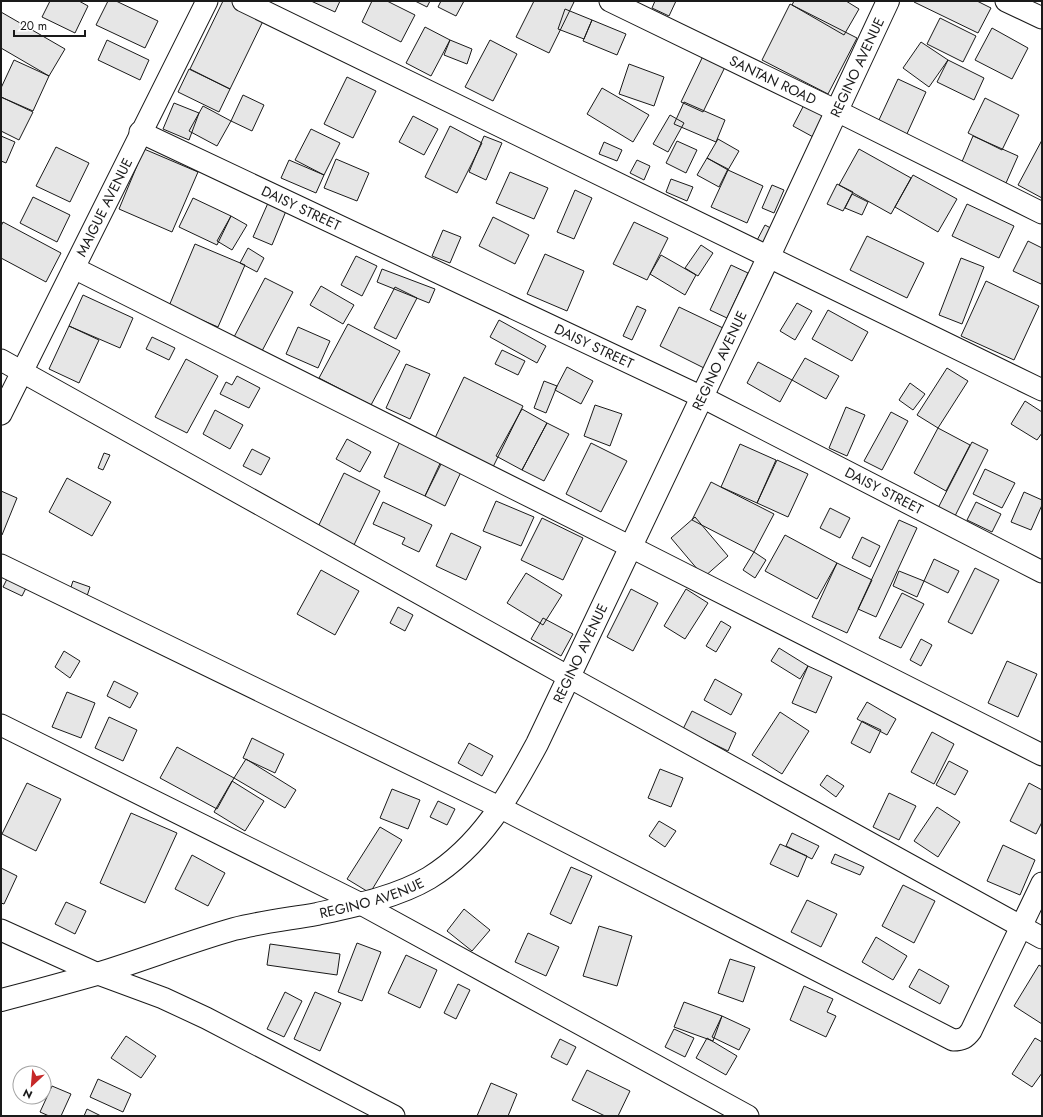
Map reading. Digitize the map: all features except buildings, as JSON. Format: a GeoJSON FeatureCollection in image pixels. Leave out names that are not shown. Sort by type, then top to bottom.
{"type":"FeatureCollection","features":[{"type":"Feature","properties":{"kind":"street","name":"MAIGUE AVENUE"},"geometry":{"type":"LineString","coordinates":[[1,414],[140,132],[207,1]]}},
{"type":"Feature","properties":{"kind":"street"},"geometry":{"type":"LineString","coordinates":[[243,1],[1042,390]]}},
{"type":"Feature","properties":{"kind":"street","name":"SANTAN ROAD"},"geometry":{"type":"LineString","coordinates":[[610,1],[837,111],[1042,214]]}},
{"type":"Feature","properties":{"kind":"street","name":"REGINO AVENUE"},"geometry":{"type":"LineString","coordinates":[[1,1000],[98,974],[234,929],[361,904],[397,893],[428,878],[456,858],[478,838],[501,808],[537,744],[769,256],[888,1]]}},
{"type":"Feature","properties":{"kind":"street"},"geometry":{"type":"LineString","coordinates":[[1006,1],[1042,18]]}},
{"type":"Feature","properties":{"kind":"street","name":"DAISY STREET"},"geometry":{"type":"LineString","coordinates":[[140,132],[702,397],[1042,572]]}},
{"type":"Feature","properties":{"kind":"street"},"geometry":{"type":"LineString","coordinates":[[74,268],[1042,755]]}},
{"type":"Feature","properties":{"kind":"street"},"geometry":{"type":"LineString","coordinates":[[1,360],[569,677],[1042,938]]}},
{"type":"Feature","properties":{"kind":"street"},"geometry":{"type":"LineString","coordinates":[[1,565],[501,808],[953,1040],[961,1040],[968,1036],[971,1031],[1022,927],[1042,882]]}},
{"type":"Feature","properties":{"kind":"street"},"geometry":{"type":"LineString","coordinates":[[1,725],[361,904],[748,1116]]}},
{"type":"Feature","properties":{"kind":"street"},"geometry":{"type":"LineString","coordinates":[[1,930],[98,974],[163,998],[206,1018],[394,1116]]}}]}
